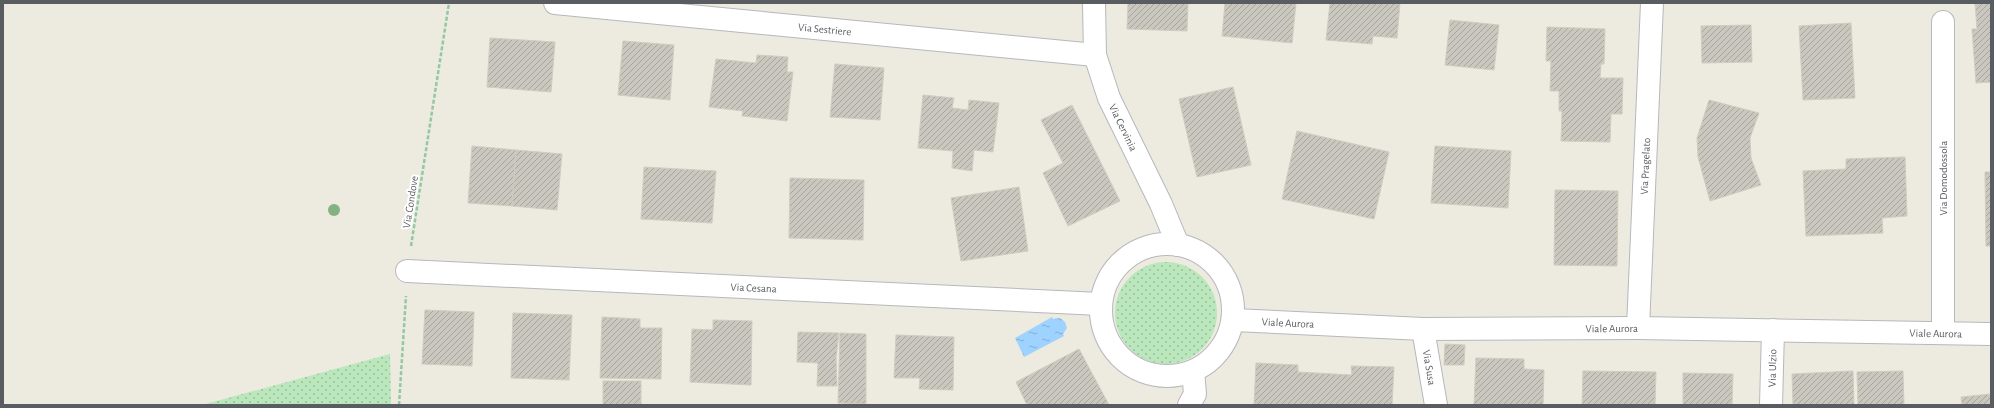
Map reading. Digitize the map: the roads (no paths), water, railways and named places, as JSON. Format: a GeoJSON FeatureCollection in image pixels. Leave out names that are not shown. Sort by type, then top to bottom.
{"type":"FeatureCollection","features":[{"type":"Feature","properties":{"kind":"street","name":"Via Sestriere"},"geometry":{"type":"LineString","coordinates":[[555,3],[1095,55]]}},
{"type":"Feature","properties":{"kind":"street","name":"Via Cervinia"},"geometry":{"type":"LineString","coordinates":[[1094,3],[1095,55],[1109,98],[1161,204],[1178,245]]}},
{"type":"Feature","properties":{"kind":"street","name":"Via Pragelato"},"geometry":{"type":"LineString","coordinates":[[1638,328],[1652,3]]}},
{"type":"Feature","properties":{"kind":"street","name":"Via Domodossola"},"geometry":{"type":"LineString","coordinates":[[1943,22],[1943,333]]}},
{"type":"Feature","properties":{"kind":"street"},"geometry":{"type":"LineString","coordinates":[[1157,244],[1178,245],[1198,251],[1214,264],[1226,280],[1233,300],[1233,320],[1226,341],[1212,359],[1193,371],[1172,377],[1148,375],[1128,365],[1111,348],[1102,327],[1100,304],[1106,283],[1118,264],[1136,251],[1157,244]]}},
{"type":"Feature","properties":{"kind":"street","name":"Via Cesana"},"geometry":{"type":"LineString","coordinates":[[407,271],[1100,304]]}},
{"type":"Feature","properties":{"kind":"street","name":"Viale Aurora"},"geometry":{"type":"LineString","coordinates":[[1233,320],[1423,329],[1638,328],[1991,334]]}},
{"type":"Feature","properties":{"kind":"street","name":"Via Susa"},"geometry":{"type":"LineString","coordinates":[[1423,329],[1436,405]]}},
{"type":"Feature","properties":{"kind":"street","name":"Via Ulzio"},"geometry":{"type":"LineString","coordinates":[[1771,405],[1773,330]]}},
{"type":"Feature","properties":{"kind":"street"},"geometry":{"type":"LineString","coordinates":[[1189,405],[1195,394],[1193,371]]}},
{"type":"Feature","properties":{"kind":"water"},"geometry":{"type":"Polygon","coordinates":[[[1052,317],[1053,319],[1060,318],[1065,322],[1067,328],[1063,334],[1064,336],[1024,357],[1015,338],[1052,317]]]}}]}
